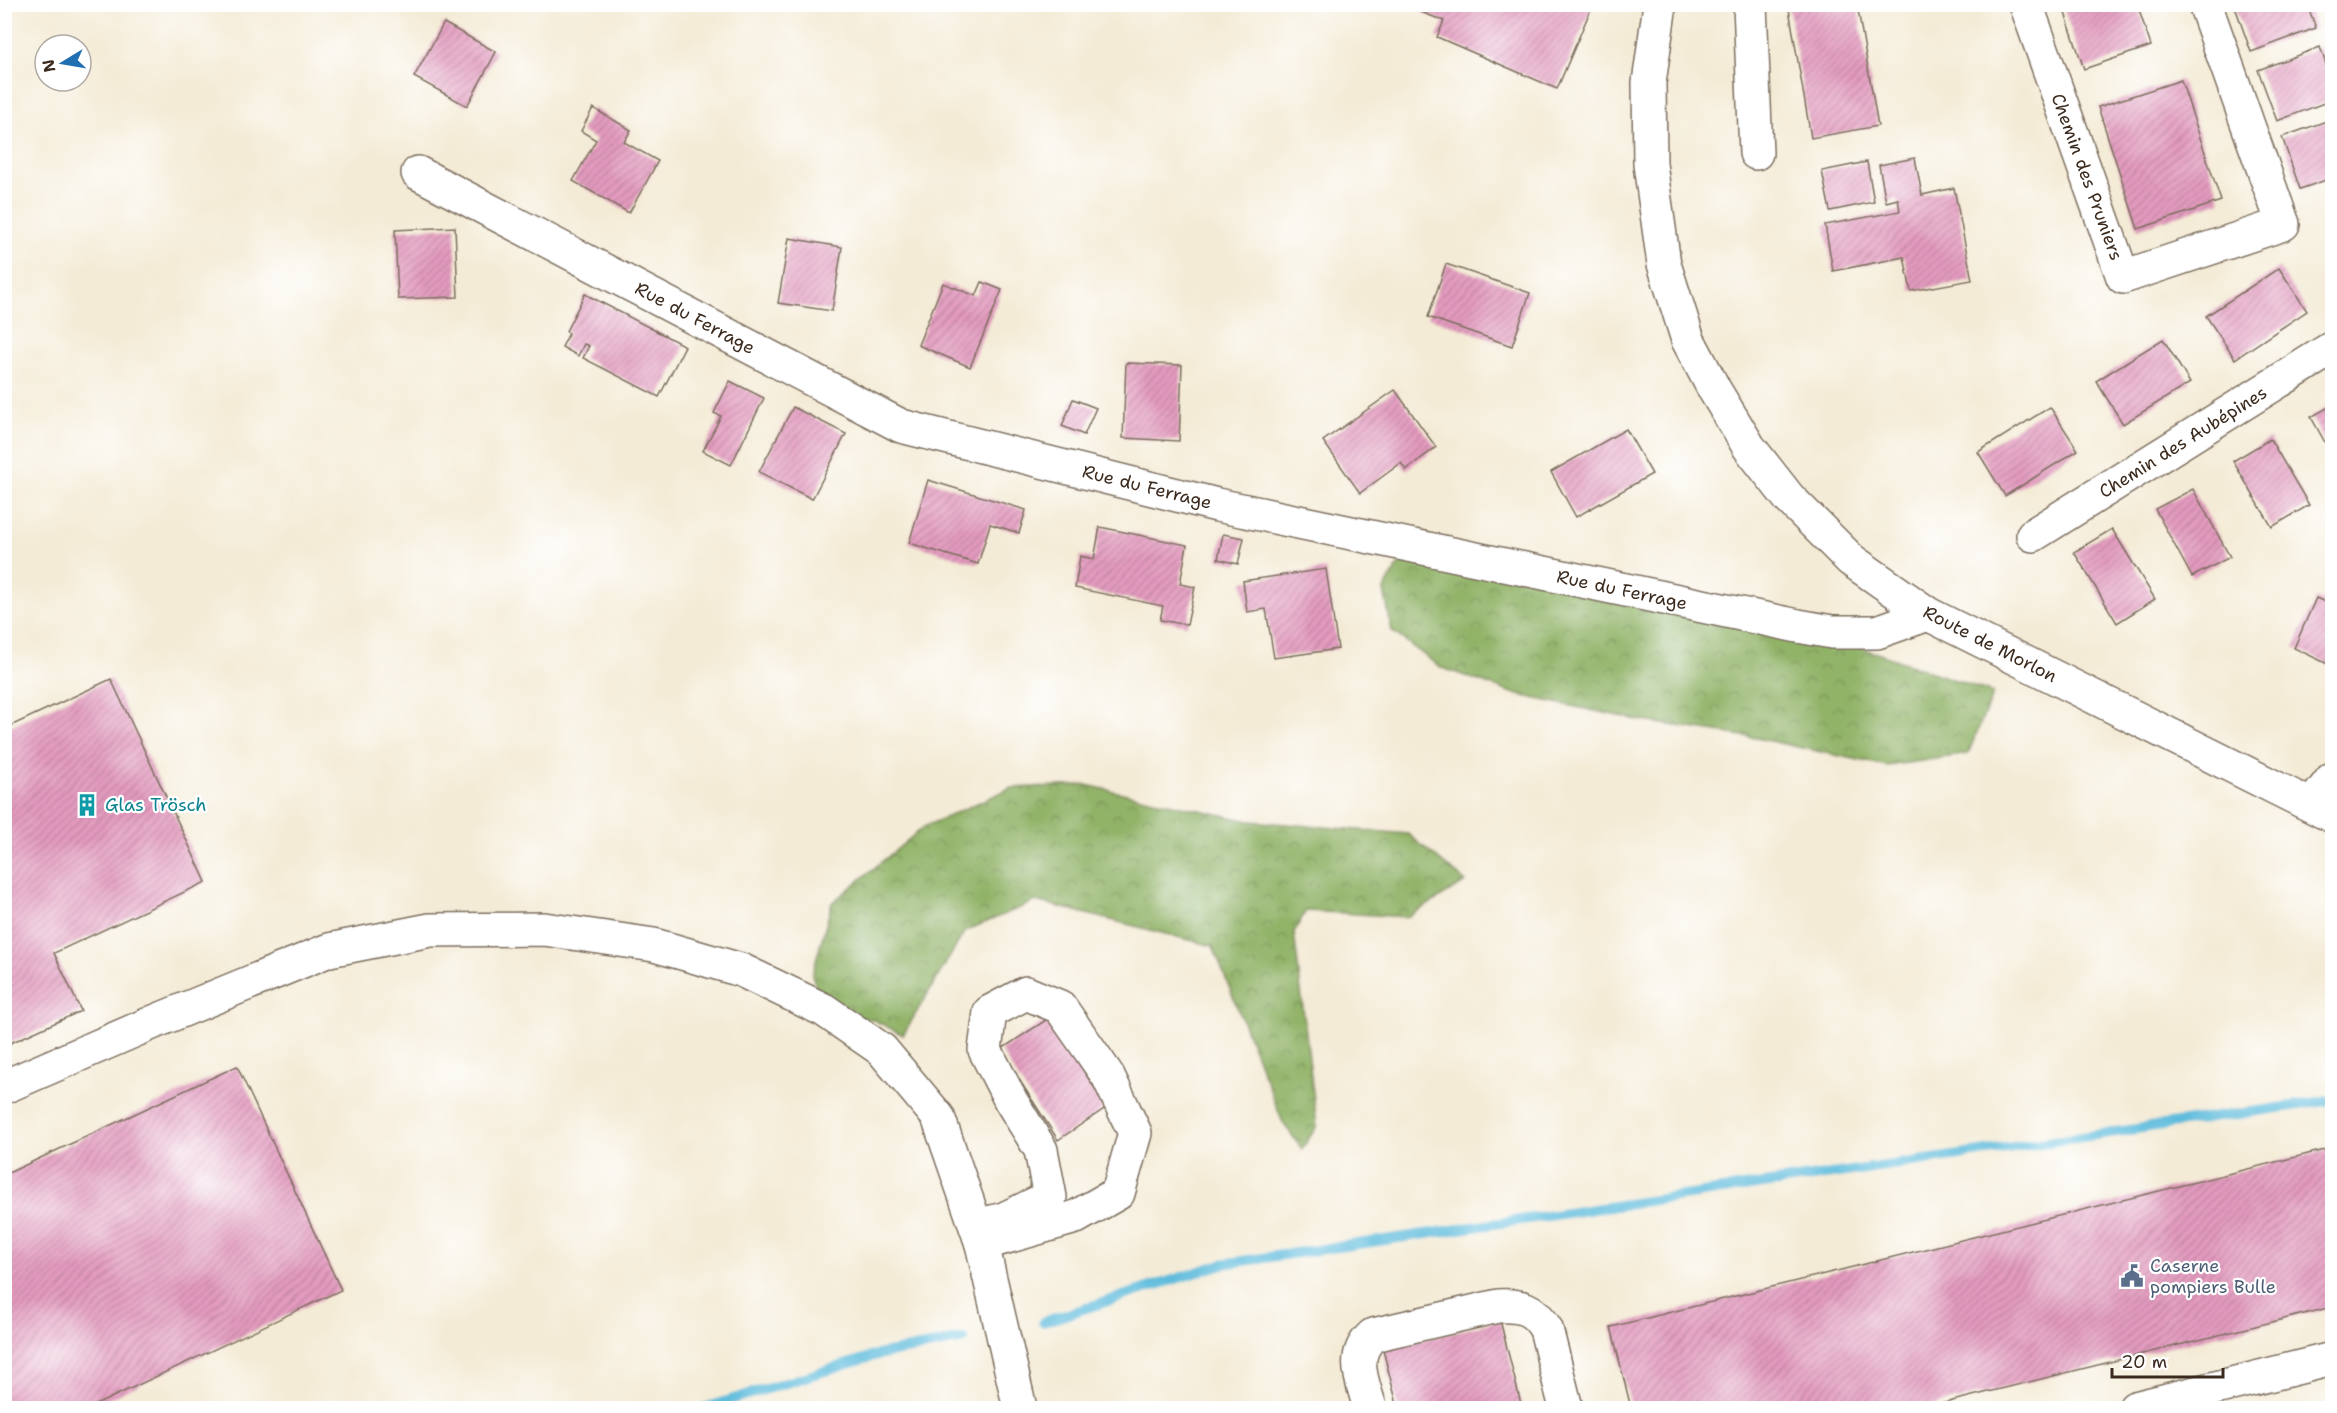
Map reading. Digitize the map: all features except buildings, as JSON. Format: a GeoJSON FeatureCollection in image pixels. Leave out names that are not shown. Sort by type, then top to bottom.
{"type":"FeatureCollection","features":[{"type":"Feature","properties":{"kind":"street","name":"Route de Morlon"},"geometry":{"type":"LineString","coordinates":[[1660,4],[1648,82],[1650,164],[1664,264],[1688,340],[1749,447],[1789,498],[1851,560],[1928,614],[2326,800]]}},
{"type":"Feature","properties":{"kind":"street"},"geometry":{"type":"LineString","coordinates":[[1750,4],[1756,153]]}},
{"type":"Feature","properties":{"kind":"street","name":"Chemin des Pruniers"},"geometry":{"type":"LineString","coordinates":[[2026,4],[2123,277],[2283,224],[2205,4]]}},
{"type":"Feature","properties":{"kind":"street","name":"Rue du Ferrage"},"geometry":{"type":"LineString","coordinates":[[418,172],[901,426],[1217,505],[1798,627],[1832,632],[1876,632],[1928,614]]}},
{"type":"Feature","properties":{"kind":"street","name":"Chemin des Aubépines"},"geometry":{"type":"LineString","coordinates":[[2033,535],[2332,348]]}},
{"type":"Feature","properties":{"kind":"street"},"geometry":{"type":"LineString","coordinates":[[4,1087],[329,950],[430,930],[544,930],[654,945],[741,970],[824,1010],[882,1050],[938,1117],[979,1235],[1020,1408]]}},
{"type":"Feature","properties":{"kind":"street"},"geometry":{"type":"LineString","coordinates":[[1026,993],[1060,1007],[1108,1076],[1135,1133],[1118,1193],[1076,1217],[979,1235],[1004,1219],[1050,1197],[1041,1150],[1011,1101],[985,1050],[990,1012],[1026,993]]}},
{"type":"Feature","properties":{"kind":"street"},"geometry":{"type":"LineString","coordinates":[[1370,1408],[1359,1354],[1362,1344],[1373,1335],[1498,1306],[1519,1305],[1530,1309],[1540,1318],[1546,1329],[1566,1408]]}},
{"type":"Feature","properties":{"kind":"street"},"geometry":{"type":"LineString","coordinates":[[2135,1408],[2332,1359]]}},
{"type":"Feature","properties":{"kind":"green space"},"geometry":{"type":"Polygon","coordinates":[[[1402,558],[1798,626],[1993,693],[1968,754],[1887,766],[1751,737],[1643,721],[1518,695],[1440,667],[1392,631],[1384,590],[1402,558]]]}},
{"type":"Feature","properties":{"kind":"green space"},"geometry":{"type":"Polygon","coordinates":[[[1086,785],[1249,821],[1408,834],[1466,882],[1408,917],[1306,911],[1294,932],[1317,1126],[1302,1149],[1283,1123],[1213,946],[1036,901],[965,931],[903,1035],[874,1020],[824,1010],[812,975],[832,903],[924,827],[1011,788],[1086,785]]]}},
{"type":"Feature","properties":{"kind":"waterway"},"geometry":{"type":"LineString","coordinates":[[1043,1322],[1222,1264],[2332,1100]]}},
{"type":"Feature","properties":{"kind":"waterway"},"geometry":{"type":"LineString","coordinates":[[704,1408],[877,1355],[964,1339]]}},
{"type":"Feature","properties":{"kind":"place","name":"Glas Trösch"},"geometry":{"type":"Point","coordinates":[87,805]}},
{"type":"Feature","properties":{"kind":"place","name":"Caserne pompiers Bulle"},"geometry":{"type":"Point","coordinates":[2132,1276]}}]}
